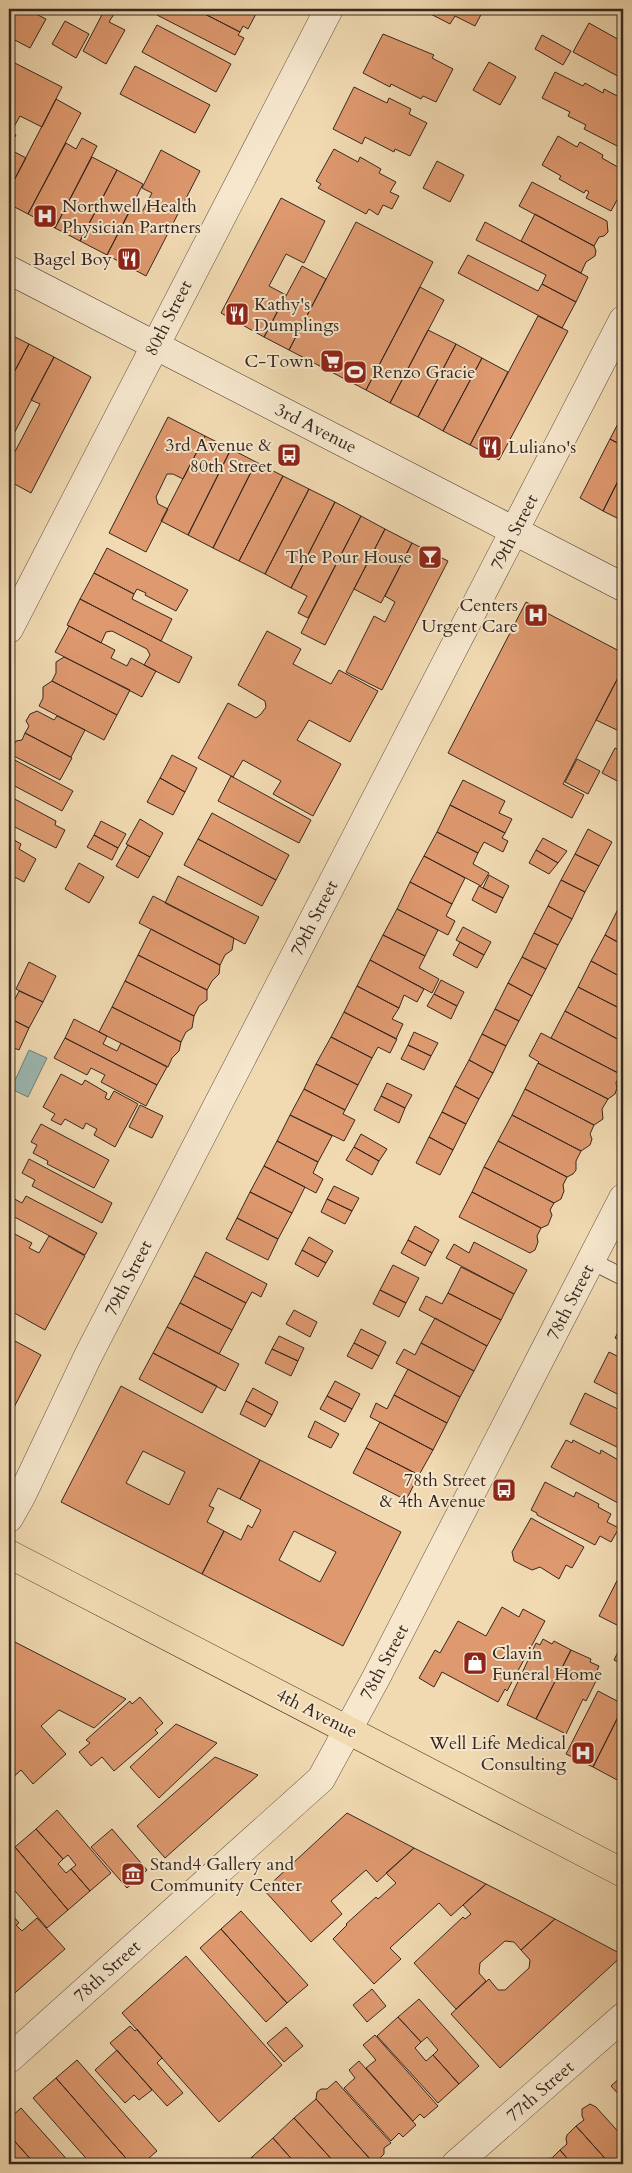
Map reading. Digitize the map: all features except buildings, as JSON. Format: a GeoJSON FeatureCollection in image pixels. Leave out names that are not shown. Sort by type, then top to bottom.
{"type":"FeatureCollection","features":[{"type":"Feature","properties":{"kind":"main road","name":"4th Avenue"},"geometry":{"type":"LineString","coordinates":[[9,1554],[623,1873]]}},
{"type":"Feature","properties":{"kind":"street","name":"80th Street"},"geometry":{"type":"LineString","coordinates":[[9,629],[329,9]]}},
{"type":"Feature","properties":{"kind":"street","name":"3rd Avenue"},"geometry":{"type":"LineString","coordinates":[[9,270],[623,587]]}},
{"type":"Feature","properties":{"kind":"street","name":"79th Street"},"geometry":{"type":"LineString","coordinates":[[9,1518],[22,1495],[88,1356],[623,320]]}},
{"type":"Feature","properties":{"kind":"street","name":"78th Street"},"geometry":{"type":"LineString","coordinates":[[9,2059],[321,1779],[623,1198]]}},
{"type":"Feature","properties":{"kind":"street","name":"77th Street"},"geometry":{"type":"LineString","coordinates":[[456,2164],[623,2017]]}},
{"type":"Feature","properties":{"kind":"lane"},"geometry":{"type":"LineString","coordinates":[[591,1261],[623,1277]]}},
{"type":"Feature","properties":{"kind":"water"},"geometry":{"type":"Polygon","coordinates":[[[29,1050],[47,1058],[28,1097],[11,1089],[29,1050]]]}},
{"type":"Feature","properties":{"kind":"place","name":"Northwell Health Physician Partners"},"geometry":{"type":"Point","coordinates":[45,216]}},
{"type":"Feature","properties":{"kind":"place","name":"Bagel Boy"},"geometry":{"type":"Point","coordinates":[129,259]}},
{"type":"Feature","properties":{"kind":"place","name":"Kathy's Dumplings"},"geometry":{"type":"Point","coordinates":[237,314]}},
{"type":"Feature","properties":{"kind":"place","name":"C-Town"},"geometry":{"type":"Point","coordinates":[332,361]}},
{"type":"Feature","properties":{"kind":"place","name":"Renzo Gracie"},"geometry":{"type":"Point","coordinates":[355,372]}},
{"type":"Feature","properties":{"kind":"place","name":"Luliano's"},"geometry":{"type":"Point","coordinates":[490,447]}},
{"type":"Feature","properties":{"kind":"place","name":"3rd Avenue & 80th Street"},"geometry":{"type":"Point","coordinates":[289,455]}},
{"type":"Feature","properties":{"kind":"place","name":"The Pour House"},"geometry":{"type":"Point","coordinates":[430,557]}},
{"type":"Feature","properties":{"kind":"place","name":"Centers Urgent Care"},"geometry":{"type":"Point","coordinates":[536,615]}},
{"type":"Feature","properties":{"kind":"place","name":"78th Street & 4th Avenue"},"geometry":{"type":"Point","coordinates":[504,1490]}},
{"type":"Feature","properties":{"kind":"place","name":"Clavin Funeral Home"},"geometry":{"type":"Point","coordinates":[475,1663]}},
{"type":"Feature","properties":{"kind":"place","name":"Well Life Medical Consulting"},"geometry":{"type":"Point","coordinates":[583,1753]}},
{"type":"Feature","properties":{"kind":"place","name":"Stand4 Gallery and Community Center"},"geometry":{"type":"Point","coordinates":[133,1874]}}]}
